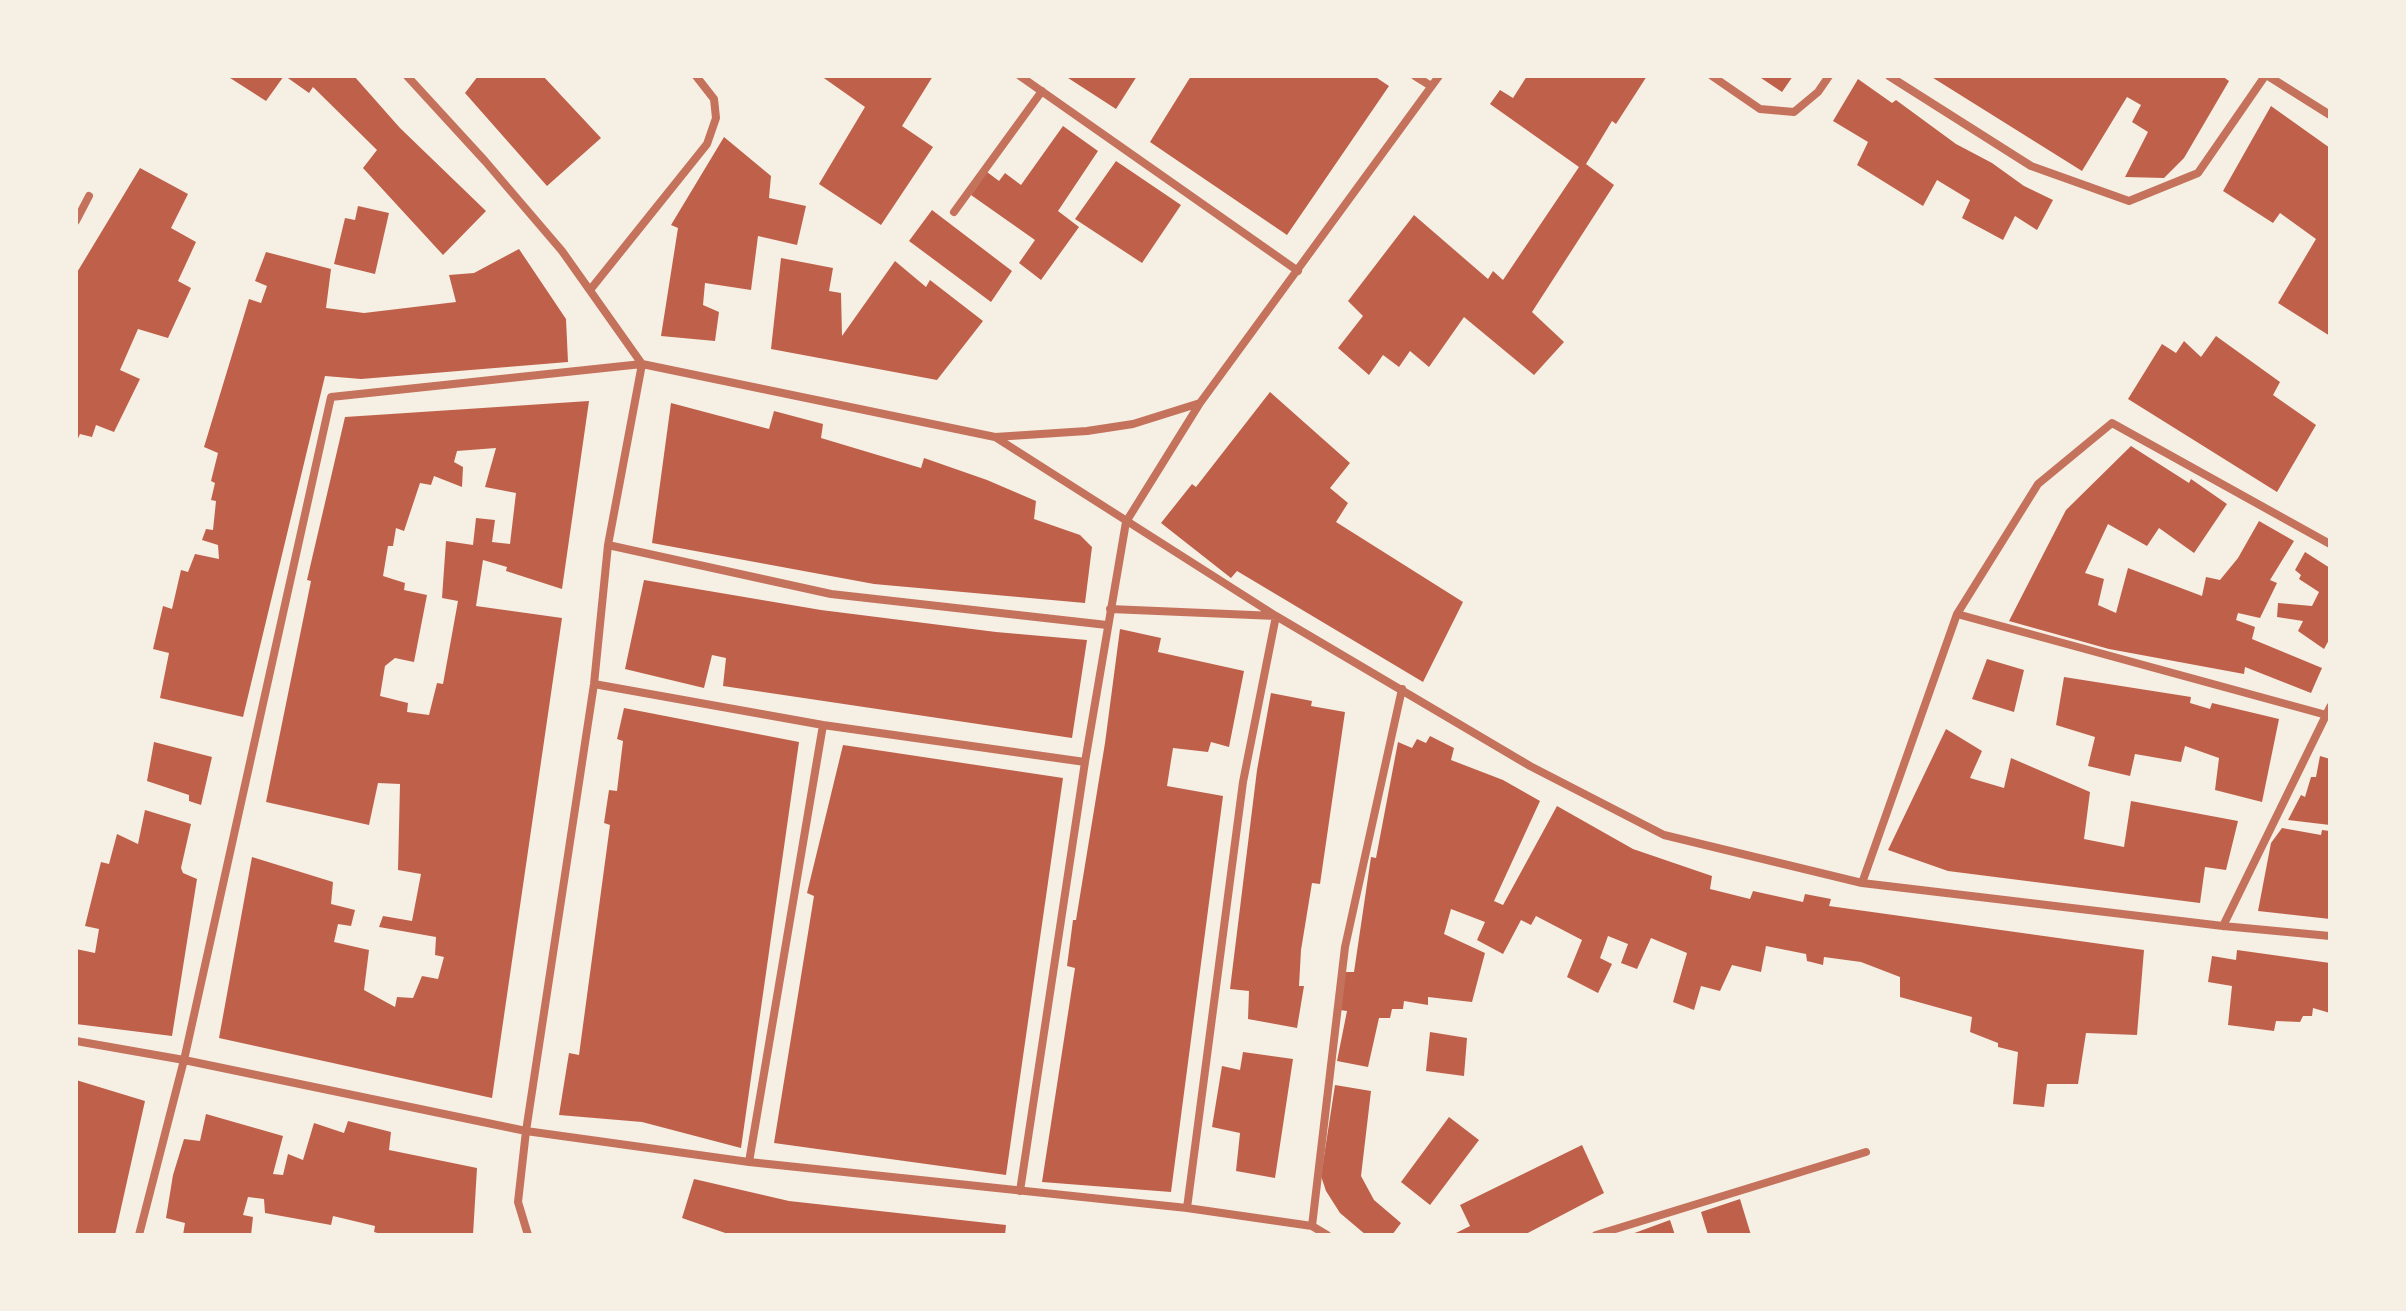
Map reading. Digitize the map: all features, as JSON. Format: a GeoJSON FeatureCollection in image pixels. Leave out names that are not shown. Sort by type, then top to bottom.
{"type":"FeatureCollection","features":[{"type":"Feature","properties":{"kind":"street"},"geometry":{"type":"LineString","coordinates":[[407,76],[505,183],[562,251],[642,364],[608,545],[594,684],[526,1131],[518,1202],[528,1235]]}},
{"type":"Feature","properties":{"kind":"street"},"geometry":{"type":"LineString","coordinates":[[590,290],[707,144],[716,118],[714,99],[696,76]]}},
{"type":"Feature","properties":{"kind":"street"},"geometry":{"type":"LineString","coordinates":[[1020,76],[1298,271]]}},
{"type":"Feature","properties":{"kind":"street"},"geometry":{"type":"LineString","coordinates":[[1415,76],[1431,86]]}},
{"type":"Feature","properties":{"kind":"street"},"geometry":{"type":"LineString","coordinates":[[1020,1191],[1085,762],[1126,522],[1200,403],[1439,76]]}},
{"type":"Feature","properties":{"kind":"street"},"geometry":{"type":"LineString","coordinates":[[1712,76],[1760,109],[1794,112],[1818,92],[1829,76]]}},
{"type":"Feature","properties":{"kind":"street"},"geometry":{"type":"LineString","coordinates":[[1889,76],[2031,166],[2129,201],[2198,173],[2266,76],[2330,115]]}},
{"type":"Feature","properties":{"kind":"street"},"geometry":{"type":"LineString","coordinates":[[954,212],[1042,91]]}},
{"type":"Feature","properties":{"kind":"street"},"geometry":{"type":"LineString","coordinates":[[76,221],[89,196]]}},
{"type":"Feature","properties":{"kind":"street"},"geometry":{"type":"LineString","coordinates":[[139,1235],[184,1060],[331,397],[642,364],[995,437],[1087,431],[1133,424],[1200,403]]}},
{"type":"Feature","properties":{"kind":"street"},"geometry":{"type":"LineString","coordinates":[[1862,883],[1957,614],[2038,484],[2112,423],[2330,544]]}},
{"type":"Feature","properties":{"kind":"street"},"geometry":{"type":"LineString","coordinates":[[995,437],[1276,616],[1530,766],[1664,835],[1862,883],[2330,936]]}},
{"type":"Feature","properties":{"kind":"street"},"geometry":{"type":"LineString","coordinates":[[608,545],[831,594],[1107,625]]}},
{"type":"Feature","properties":{"kind":"street"},"geometry":{"type":"LineString","coordinates":[[1110,609],[1276,616]]}},
{"type":"Feature","properties":{"kind":"street"},"geometry":{"type":"LineString","coordinates":[[1957,614],[2328,713],[2223,926]]}},
{"type":"Feature","properties":{"kind":"street"},"geometry":{"type":"LineString","coordinates":[[1187,1208],[1243,782],[1276,616]]}},
{"type":"Feature","properties":{"kind":"street"},"geometry":{"type":"LineString","coordinates":[[594,684],[823,725],[1085,762]]}},
{"type":"Feature","properties":{"kind":"street"},"geometry":{"type":"LineString","coordinates":[[1312,1226],[1345,947],[1402,689]]}},
{"type":"Feature","properties":{"kind":"street"},"geometry":{"type":"LineString","coordinates":[[749,1162],[823,725]]}},
{"type":"Feature","properties":{"kind":"street"},"geometry":{"type":"LineString","coordinates":[[76,1041],[184,1060],[526,1131],[749,1162],[1187,1208],[1312,1226],[1327,1235]]}},
{"type":"Feature","properties":{"kind":"street"},"geometry":{"type":"LineString","coordinates":[[1596,1235],[1866,1152]]}},
{"type":"Feature","properties":{"kind":"building"},"geometry":{"type":"Polygon","coordinates":[[[227,76],[284,76],[266,101],[227,76]]]}},
{"type":"Feature","properties":{"kind":"building"},"geometry":{"type":"Polygon","coordinates":[[[285,76],[354,76],[400,128],[486,211],[443,255],[363,168],[377,150],[313,87],[309,93],[285,76]]]}},
{"type":"Feature","properties":{"kind":"building"},"geometry":{"type":"Polygon","coordinates":[[[478,76],[543,76],[601,138],[547,186],[465,93],[478,76]]]}},
{"type":"Feature","properties":{"kind":"building"},"geometry":{"type":"Polygon","coordinates":[[[821,76],[933,76],[902,126],[933,147],[881,225],[819,184],[865,107],[821,76]]]}},
{"type":"Feature","properties":{"kind":"building"},"geometry":{"type":"Polygon","coordinates":[[[1065,76],[1137,76],[1116,109],[1065,76]]]}},
{"type":"Feature","properties":{"kind":"building"},"geometry":{"type":"Polygon","coordinates":[[[1191,76],[1374,76],[1389,86],[1287,235],[1150,142],[1191,76]]]}},
{"type":"Feature","properties":{"kind":"building"},"geometry":{"type":"Polygon","coordinates":[[[1527,76],[1647,76],[1616,124],[1612,121],[1586,164],[1614,185],[1532,312],[1564,342],[1534,375],[1464,317],[1429,367],[1410,351],[1399,367],[1383,355],[1369,375],[1338,348],[1363,316],[1348,301],[1414,215],[1488,279],[1493,271],[1503,280],[1579,167],[1490,104],[1500,90],[1513,98],[1527,76]]]}},
{"type":"Feature","properties":{"kind":"building"},"geometry":{"type":"Polygon","coordinates":[[[1758,76],[1793,76],[1782,92],[1758,76]]]}},
{"type":"Feature","properties":{"kind":"building"},"geometry":{"type":"Polygon","coordinates":[[[1930,76],[2222,76],[2229,81],[2184,158],[2164,178],[2125,177],[2148,132],[2132,122],[2141,105],[2127,97],[2082,171],[1930,76]]]}},
{"type":"Feature","properties":{"kind":"building"},"geometry":{"type":"Polygon","coordinates":[[[1858,79],[1892,103],[1896,100],[1956,144],[2053,200],[2037,230],[2015,216],[2003,240],[1962,218],[1970,200],[1937,180],[1923,206],[1857,165],[1868,142],[1833,121],[1858,79]]]}},
{"type":"Feature","properties":{"kind":"building"},"geometry":{"type":"Polygon","coordinates":[[[2271,106],[2330,148],[2330,336],[2278,303],[2316,239],[2280,213],[2273,223],[2223,191],[2271,106]]]}},
{"type":"Feature","properties":{"kind":"building"},"geometry":{"type":"Polygon","coordinates":[[[1063,126],[1098,151],[1058,211],[1079,227],[1041,280],[1019,263],[1035,240],[971,195],[987,172],[999,181],[1005,173],[1021,185],[1063,126]]]}},
{"type":"Feature","properties":{"kind":"building"},"geometry":{"type":"Polygon","coordinates":[[[724,137],[771,176],[769,198],[806,206],[797,245],[758,236],[751,290],[705,283],[703,305],[719,312],[715,341],[661,336],[678,228],[671,225],[724,137]]]}},
{"type":"Feature","properties":{"kind":"building"},"geometry":{"type":"Polygon","coordinates":[[[1116,161],[1181,205],[1142,263],[1075,219],[1116,161]]]}},
{"type":"Feature","properties":{"kind":"building"},"geometry":{"type":"Polygon","coordinates":[[[140,168],[188,194],[171,228],[196,242],[178,281],[191,288],[168,338],[138,329],[120,370],[140,379],[114,432],[96,425],[92,437],[80,434],[76,443],[76,274],[140,168]]]}},
{"type":"Feature","properties":{"kind":"building"},"geometry":{"type":"Polygon","coordinates":[[[358,206],[389,213],[375,274],[334,264],[345,218],[355,220],[358,206]]]}},
{"type":"Feature","properties":{"kind":"building"},"geometry":{"type":"Polygon","coordinates":[[[932,210],[1012,271],[991,302],[909,241],[932,210]]]}},
{"type":"Feature","properties":{"kind":"building"},"geometry":{"type":"Polygon","coordinates":[[[519,249],[566,319],[568,362],[361,379],[325,376],[243,717],[160,698],[169,653],[153,649],[163,606],[172,609],[181,570],[188,572],[195,554],[219,559],[218,545],[202,540],[206,529],[213,530],[216,501],[211,500],[215,483],[211,481],[218,453],[204,447],[249,299],[261,303],[267,286],[255,281],[266,252],[331,269],[326,308],[364,313],[456,302],[449,275],[474,273],[519,249]]]}},
{"type":"Feature","properties":{"kind":"building"},"geometry":{"type":"Polygon","coordinates":[[[781,258],[833,268],[829,291],[841,293],[842,336],[895,261],[926,287],[930,280],[983,321],[937,380],[771,349],[781,258]]]}},
{"type":"Feature","properties":{"kind":"building"},"geometry":{"type":"Polygon","coordinates":[[[2216,336],[2280,382],[2273,395],[2316,425],[2277,492],[2128,399],[2162,344],[2176,353],[2184,341],[2201,357],[2216,336]]]}},
{"type":"Feature","properties":{"kind":"building"},"geometry":{"type":"Polygon","coordinates":[[[1270,392],[1350,463],[1330,488],[1348,503],[1336,522],[1463,602],[1423,682],[1237,571],[1231,578],[1161,523],[1192,484],[1196,487],[1270,392]]]}},
{"type":"Feature","properties":{"kind":"building"},"geometry":{"type":"Polygon","coordinates":[[[589,401],[562,589],[506,571],[507,567],[483,560],[476,606],[562,618],[492,1098],[219,1038],[252,857],[333,882],[331,904],[355,910],[351,926],[338,924],[334,942],[369,950],[364,990],[395,1007],[397,997],[413,998],[422,976],[438,979],[444,957],[435,955],[436,937],[379,927],[383,916],[412,921],[421,874],[398,870],[400,784],[378,783],[369,825],[266,802],[311,581],[307,580],[345,417],[589,401]],[[496,448],[457,451],[454,462],[463,467],[462,487],[434,476],[431,485],[420,483],[404,531],[396,528],[393,546],[388,546],[383,576],[405,583],[404,590],[427,595],[414,662],[395,658],[385,666],[380,696],[408,703],[407,712],[429,715],[437,683],[443,684],[458,601],[442,598],[446,541],[473,545],[476,518],[495,520],[492,542],[510,544],[516,493],[485,487],[496,448]]]}},
{"type":"Feature","properties":{"kind":"building"},"geometry":{"type":"Polygon","coordinates":[[[671,403],[769,429],[774,411],[823,424],[821,438],[921,468],[924,458],[1036,501],[1034,519],[1080,535],[1092,547],[1085,603],[874,584],[652,543],[671,403]]]}},
{"type":"Feature","properties":{"kind":"building"},"geometry":{"type":"Polygon","coordinates":[[[2131,446],[2189,483],[2191,479],[2227,504],[2194,553],[2159,528],[2147,546],[2108,524],[2085,573],[2104,579],[2098,605],[2116,613],[2128,568],[2202,596],[2206,577],[2220,580],[2238,558],[2259,521],[2294,541],[2270,580],[2277,583],[2260,618],[2238,613],[2236,620],[2255,627],[2252,639],[2322,668],[2311,693],[2245,667],[2244,674],[2109,649],[2009,621],[2066,510],[2131,446]]]}},
{"type":"Feature","properties":{"kind":"building"},"geometry":{"type":"Polygon","coordinates":[[[2305,552],[2330,568],[2330,638],[2324,649],[2298,631],[2303,621],[2277,617],[2278,603],[2312,606],[2319,592],[2299,579],[2301,575],[2295,570],[2305,552]]]}},
{"type":"Feature","properties":{"kind":"building"},"geometry":{"type":"Polygon","coordinates":[[[644,580],[821,610],[1087,640],[1072,738],[723,686],[726,658],[712,655],[704,688],[625,669],[644,580]]]}},
{"type":"Feature","properties":{"kind":"building"},"geometry":{"type":"Polygon","coordinates":[[[1120,629],[1161,638],[1158,652],[1244,671],[1229,747],[1211,742],[1208,752],[1173,748],[1167,786],[1223,796],[1171,1192],[1042,1182],[1075,968],[1067,966],[1073,920],[1076,920],[1105,743],[1120,629]]]}},
{"type":"Feature","properties":{"kind":"building"},"geometry":{"type":"Polygon","coordinates":[[[1987,659],[2024,670],[2014,712],[1972,699],[1987,659]]]}},
{"type":"Feature","properties":{"kind":"building"},"geometry":{"type":"Polygon","coordinates":[[[2064,677],[2191,697],[2190,703],[2210,709],[2212,703],[2279,719],[2262,802],[2215,790],[2219,758],[2185,746],[2181,762],[2135,754],[2130,776],[2088,766],[2095,737],[2056,725],[2064,677]]]}},
{"type":"Feature","properties":{"kind":"building"},"geometry":{"type":"Polygon","coordinates":[[[1271,693],[1312,701],[1311,706],[1345,712],[1320,884],[1312,883],[1301,950],[1299,986],[1304,986],[1297,1028],[1248,1019],[1249,991],[1230,989],[1257,770],[1271,693]]]}},
{"type":"Feature","properties":{"kind":"building"},"geometry":{"type":"Polygon","coordinates":[[[624,708],[799,742],[741,1148],[642,1122],[559,1115],[569,1053],[579,1055],[610,825],[604,823],[609,790],[617,791],[623,741],[617,739],[624,708]]]}},
{"type":"Feature","properties":{"kind":"building"},"geometry":{"type":"Polygon","coordinates":[[[1946,729],[1982,751],[1970,778],[2004,788],[2011,758],[2090,792],[2084,839],[2124,847],[2131,801],[2238,821],[2226,870],[2205,867],[2200,903],[1948,871],[1888,850],[1946,729]]]}},
{"type":"Feature","properties":{"kind":"building"},"geometry":{"type":"Polygon","coordinates":[[[1430,736],[1454,748],[1451,760],[1503,780],[1540,801],[1494,901],[1503,905],[1557,806],[1633,849],[1712,876],[1710,889],[1750,899],[1753,891],[1803,902],[1805,894],[1831,899],[1829,906],[2144,950],[2137,1035],[2086,1033],[2078,1084],[2047,1084],[2044,1107],[2013,1104],[2018,1052],[1998,1047],[1998,1043],[1970,1032],[1972,1017],[1900,997],[1900,977],[1861,962],[1824,957],[1823,965],[1807,961],[1806,954],[1766,946],[1761,972],[1732,965],[1720,991],[1701,986],[1694,1010],[1673,1002],[1687,953],[1651,938],[1637,969],[1621,963],[1628,944],[1608,936],[1600,958],[1612,964],[1598,993],[1567,977],[1582,940],[1536,916],[1531,925],[1521,920],[1503,954],[1477,940],[1485,922],[1451,909],[1444,934],[1485,953],[1472,1002],[1428,997],[1428,1005],[1404,1001],[1403,1009],[1392,1009],[1390,1018],[1379,1018],[1368,1067],[1337,1061],[1347,1011],[1340,1010],[1345,972],[1354,972],[1371,857],[1376,858],[1398,742],[1412,748],[1417,739],[1426,743],[1430,736]]]}},
{"type":"Feature","properties":{"kind":"building"},"geometry":{"type":"Polygon","coordinates":[[[154,742],[212,757],[201,805],[189,801],[189,795],[147,781],[154,742]]]}},
{"type":"Feature","properties":{"kind":"building"},"geometry":{"type":"Polygon","coordinates":[[[843,745],[1063,778],[1006,1175],[774,1143],[814,896],[807,893],[843,745]]]}},
{"type":"Feature","properties":{"kind":"building"},"geometry":{"type":"Polygon","coordinates":[[[2320,756],[2330,759],[2330,825],[2288,820],[2301,795],[2305,797],[2311,777],[2316,777],[2320,756]]]}},
{"type":"Feature","properties":{"kind":"building"},"geometry":{"type":"Polygon","coordinates":[[[145,810],[191,824],[181,868],[183,873],[197,879],[172,1036],[76,1024],[76,949],[95,953],[99,929],[85,926],[101,862],[109,864],[117,834],[138,844],[145,810]]]}},
{"type":"Feature","properties":{"kind":"building"},"geometry":{"type":"Polygon","coordinates":[[[2282,828],[2321,835],[2322,830],[2330,831],[2330,919],[2258,911],[2271,843],[2282,828]]]}},
{"type":"Feature","properties":{"kind":"building"},"geometry":{"type":"Polygon","coordinates":[[[2237,950],[2330,963],[2330,1013],[2313,1008],[2312,1016],[2303,1016],[2300,1022],[2276,1021],[2274,1031],[2228,1025],[2232,986],[2208,982],[2212,956],[2236,960],[2237,950]]]}},
{"type":"Feature","properties":{"kind":"building"},"geometry":{"type":"Polygon","coordinates":[[[1430,1032],[1467,1038],[1464,1076],[1426,1071],[1430,1032]]]}},
{"type":"Feature","properties":{"kind":"building"},"geometry":{"type":"Polygon","coordinates":[[[1243,1052],[1293,1059],[1275,1178],[1236,1171],[1240,1133],[1212,1127],[1222,1066],[1240,1070],[1243,1052]]]}},
{"type":"Feature","properties":{"kind":"building"},"geometry":{"type":"Polygon","coordinates":[[[76,1080],[145,1101],[115,1235],[76,1235],[76,1080]]]}},
{"type":"Feature","properties":{"kind":"building"},"geometry":{"type":"Polygon","coordinates":[[[1335,1085],[1371,1091],[1361,1176],[1374,1200],[1401,1223],[1392,1235],[1366,1235],[1340,1213],[1326,1191],[1321,1176],[1335,1085]]]}},
{"type":"Feature","properties":{"kind":"building"},"geometry":{"type":"Polygon","coordinates":[[[206,1114],[283,1136],[273,1174],[283,1175],[288,1154],[303,1160],[314,1123],[344,1133],[348,1121],[391,1132],[389,1150],[477,1168],[473,1235],[384,1235],[374,1232],[375,1226],[333,1216],[331,1225],[265,1213],[264,1199],[248,1197],[243,1215],[253,1217],[251,1235],[183,1235],[185,1223],[166,1218],[173,1175],[184,1139],[200,1141],[206,1114]]]}},
{"type":"Feature","properties":{"kind":"building"},"geometry":{"type":"Polygon","coordinates":[[[1449,1117],[1479,1140],[1430,1205],[1401,1182],[1449,1117]]]}},
{"type":"Feature","properties":{"kind":"building"},"geometry":{"type":"Polygon","coordinates":[[[1582,1145],[1604,1193],[1524,1235],[1452,1235],[1470,1226],[1460,1205],[1582,1145]]]}},
{"type":"Feature","properties":{"kind":"building"},"geometry":{"type":"Polygon","coordinates":[[[694,1179],[789,1201],[1006,1225],[1005,1235],[731,1235],[682,1218],[694,1179]]]}},
{"type":"Feature","properties":{"kind":"building"},"geometry":{"type":"Polygon","coordinates":[[[1740,1199],[1751,1235],[1708,1235],[1701,1212],[1740,1199]]]}},
{"type":"Feature","properties":{"kind":"building"},"geometry":{"type":"Polygon","coordinates":[[[1670,1220],[1675,1235],[1629,1235],[1670,1220]]]}}]}
